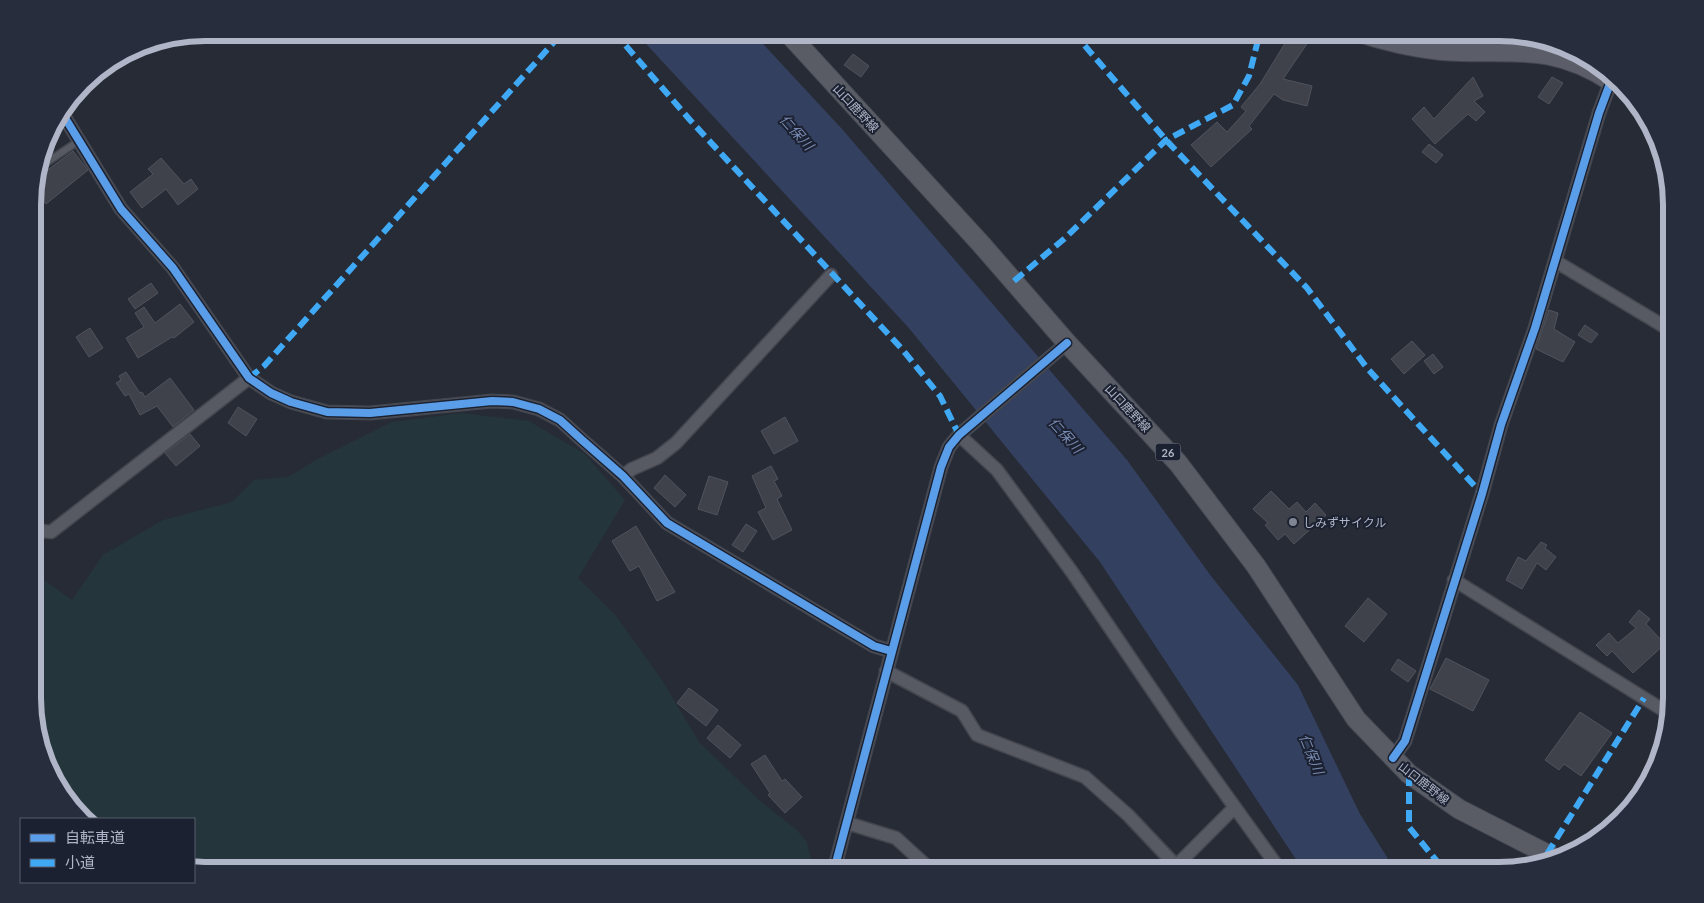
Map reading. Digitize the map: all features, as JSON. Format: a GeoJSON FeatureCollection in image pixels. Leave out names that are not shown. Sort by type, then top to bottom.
{"type":"FeatureCollection","features":[{"type":"Feature","properties":{"kind":"main road","name":"山口鹿野線"},"geometry":{"type":"LineString","coordinates":[[803,41],[981,244],[1060,349],[1178,463],[1215,509],[1256,566],[1356,719],[1409,774],[1459,809],[1547,854]]}},
{"type":"Feature","properties":{"kind":"street"},"geometry":{"type":"LineString","coordinates":[[1383,41],[1404,41]]}},
{"type":"Feature","properties":{"kind":"street"},"geometry":{"type":"LineString","coordinates":[[1424,41],[1442,51],[1534,52],[1589,68]]}},
{"type":"Feature","properties":{"kind":"street"},"geometry":{"type":"LineString","coordinates":[[1393,758],[1405,741],[1482,494],[1501,425],[1535,328],[1599,113],[1610,85]]}},
{"type":"Feature","properties":{"kind":"street"},"geometry":{"type":"LineString","coordinates":[[66,119],[121,209],[173,268],[249,378],[271,393],[291,402],[328,412],[370,413],[492,401],[513,402],[539,409],[560,420],[623,476],[668,522],[694,540],[874,646],[891,651]]}},
{"type":"Feature","properties":{"kind":"street"},"geometry":{"type":"LineString","coordinates":[[1556,261],[1663,326]]}},
{"type":"Feature","properties":{"kind":"street"},"geometry":{"type":"LineString","coordinates":[[623,476],[632,468],[657,458],[676,443],[831,275]]}},
{"type":"Feature","properties":{"kind":"street"},"geometry":{"type":"LineString","coordinates":[[836,862],[941,467],[949,447],[962,433],[1060,349]]}},
{"type":"Feature","properties":{"kind":"street"},"geometry":{"type":"LineString","coordinates":[[41,531],[51,532],[249,378]]}},
{"type":"Feature","properties":{"kind":"street"},"geometry":{"type":"LineString","coordinates":[[962,433],[997,470],[1072,572],[1234,808],[1273,861]]}},
{"type":"Feature","properties":{"kind":"street"},"geometry":{"type":"LineString","coordinates":[[1454,580],[1662,709]]}},
{"type":"Feature","properties":{"kind":"street"},"geometry":{"type":"LineString","coordinates":[[886,671],[962,711],[977,735],[1085,778],[1128,815],[1170,861]]}},
{"type":"Feature","properties":{"kind":"street"},"geometry":{"type":"LineString","coordinates":[[1183,861],[1234,808]]}},
{"type":"Feature","properties":{"kind":"street"},"geometry":{"type":"LineString","coordinates":[[847,823],[896,838],[922,861]]}},
{"type":"Feature","properties":{"kind":"lane"},"geometry":{"type":"LineString","coordinates":[[47,162],[80,140]]}},
{"type":"Feature","properties":{"kind":"shaded area"},"geometry":{"type":"Polygon","coordinates":[[[461,413],[529,421],[585,454],[625,500],[578,578],[616,616],[662,680],[699,742],[759,800],[798,831],[807,842],[811,862],[205,862],[195,861],[195,818],[94,818],[82,806],[58,770],[44,730],[41,698],[41,578],[72,600],[103,555],[163,520],[232,502],[254,480],[288,477],[316,460],[392,422],[461,413]]]}},
{"type":"Feature","properties":{"kind":"water","name":"仁保川"},"geometry":{"type":"Polygon","coordinates":[[[643,41],[760,41],[842,129],[1127,460],[1211,576],[1298,685],[1360,814],[1389,861],[1297,861],[1100,562],[908,327],[643,41]]]}},
{"type":"Feature","properties":{"kind":"building"},"geometry":{"type":"Polygon","coordinates":[[[1286,41],[1309,41],[1283,79],[1312,86],[1307,106],[1283,100],[1274,94],[1249,126],[1252,129],[1211,167],[1191,145],[1217,122],[1227,132],[1246,111],[1241,107],[1260,84],[1286,41]]]}},
{"type":"Feature","properties":{"kind":"building"},"geometry":{"type":"Polygon","coordinates":[[[853,54],[869,66],[861,77],[844,65],[853,54]]]}},
{"type":"Feature","properties":{"kind":"building"},"geometry":{"type":"Polygon","coordinates":[[[1473,77],[1483,96],[1474,101],[1485,112],[1476,121],[1468,114],[1435,144],[1412,119],[1424,107],[1434,119],[1473,77]]]}},
{"type":"Feature","properties":{"kind":"building"},"geometry":{"type":"Polygon","coordinates":[[[1552,77],[1563,83],[1549,104],[1538,97],[1552,77]]]}},
{"type":"Feature","properties":{"kind":"building"},"geometry":{"type":"Polygon","coordinates":[[[1429,144],[1443,155],[1436,163],[1422,152],[1429,144]]]}},
{"type":"Feature","properties":{"kind":"building"},"geometry":{"type":"Polygon","coordinates":[[[73,151],[88,170],[46,204],[42,199],[44,173],[73,151]]]}},
{"type":"Feature","properties":{"kind":"building"},"geometry":{"type":"Polygon","coordinates":[[[161,158],[184,184],[191,179],[198,189],[178,205],[166,189],[142,208],[130,192],[153,174],[148,169],[161,158]]]}},
{"type":"Feature","properties":{"kind":"building"},"geometry":{"type":"Polygon","coordinates":[[[151,283],[158,293],[135,309],[128,299],[151,283]]]}},
{"type":"Feature","properties":{"kind":"building"},"geometry":{"type":"Polygon","coordinates":[[[180,304],[194,322],[174,338],[172,337],[138,358],[126,338],[144,327],[135,313],[144,307],[155,323],[180,304]]]}},
{"type":"Feature","properties":{"kind":"building"},"geometry":{"type":"Polygon","coordinates":[[[1549,310],[1558,313],[1554,329],[1575,342],[1563,362],[1536,349],[1549,310]]]}},
{"type":"Feature","properties":{"kind":"building"},"geometry":{"type":"Polygon","coordinates":[[[1585,325],[1598,334],[1591,343],[1578,335],[1585,325]]]}},
{"type":"Feature","properties":{"kind":"building"},"geometry":{"type":"Polygon","coordinates":[[[90,328],[103,348],[89,357],[76,337],[90,328]]]}},
{"type":"Feature","properties":{"kind":"building"},"geometry":{"type":"Polygon","coordinates":[[[1412,341],[1425,355],[1404,374],[1391,359],[1412,341]]]}},
{"type":"Feature","properties":{"kind":"building"},"geometry":{"type":"Polygon","coordinates":[[[1433,354],[1443,367],[1434,374],[1424,361],[1433,354]]]}},
{"type":"Feature","properties":{"kind":"building"},"geometry":{"type":"Polygon","coordinates":[[[126,372],[140,393],[142,392],[145,397],[170,378],[194,410],[173,427],[157,406],[140,415],[129,394],[125,396],[116,383],[121,380],[119,376],[126,372]]]}},
{"type":"Feature","properties":{"kind":"building"},"geometry":{"type":"Polygon","coordinates":[[[238,407],[257,419],[246,436],[228,423],[238,407]]]}},
{"type":"Feature","properties":{"kind":"building"},"geometry":{"type":"Polygon","coordinates":[[[785,417],[798,441],[774,454],[761,431],[785,417]]]}},
{"type":"Feature","properties":{"kind":"building"},"geometry":{"type":"Polygon","coordinates":[[[190,434],[200,446],[176,466],[165,453],[190,434]]]}},
{"type":"Feature","properties":{"kind":"building"},"geometry":{"type":"Polygon","coordinates":[[[771,466],[778,479],[774,481],[782,496],[777,499],[792,530],[773,540],[758,512],[766,508],[752,476],[771,466]]]}},
{"type":"Feature","properties":{"kind":"building"},"geometry":{"type":"Polygon","coordinates":[[[665,475],[686,495],[675,507],[654,488],[665,475]]]}},
{"type":"Feature","properties":{"kind":"building"},"geometry":{"type":"Polygon","coordinates":[[[709,476],[728,482],[717,515],[698,509],[709,476]]]}},
{"type":"Feature","properties":{"kind":"building","name":"しみずサイクル"},"geometry":{"type":"Polygon","coordinates":[[[1271,491],[1289,509],[1297,502],[1306,512],[1315,503],[1326,515],[1294,544],[1285,534],[1278,540],[1265,525],[1268,523],[1253,509],[1271,491]]]}},
{"type":"Feature","properties":{"kind":"building"},"geometry":{"type":"Polygon","coordinates":[[[746,524],[757,531],[743,552],[732,545],[746,524]]]}},
{"type":"Feature","properties":{"kind":"building"},"geometry":{"type":"Polygon","coordinates":[[[636,526],[675,592],[657,601],[639,566],[630,571],[612,541],[636,526]]]}},
{"type":"Feature","properties":{"kind":"building"},"geometry":{"type":"Polygon","coordinates":[[[1541,542],[1547,545],[1545,548],[1556,557],[1546,570],[1537,563],[1522,589],[1506,580],[1518,557],[1526,561],[1541,542]]]}},
{"type":"Feature","properties":{"kind":"building"},"geometry":{"type":"Polygon","coordinates":[[[1368,598],[1387,614],[1364,642],[1345,626],[1368,598]]]}},
{"type":"Feature","properties":{"kind":"building"},"geometry":{"type":"Polygon","coordinates":[[[1639,610],[1650,619],[1646,624],[1663,642],[1663,646],[1633,673],[1612,651],[1607,656],[1596,645],[1609,633],[1618,643],[1636,628],[1629,622],[1639,610]]]}},
{"type":"Feature","properties":{"kind":"building"},"geometry":{"type":"Polygon","coordinates":[[[1446,658],[1489,680],[1473,711],[1430,689],[1446,658]]]}},
{"type":"Feature","properties":{"kind":"building"},"geometry":{"type":"Polygon","coordinates":[[[1398,659],[1416,671],[1408,682],[1391,670],[1398,659]]]}},
{"type":"Feature","properties":{"kind":"building"},"geometry":{"type":"Polygon","coordinates":[[[689,688],[718,710],[706,726],[677,703],[689,688]]]}},
{"type":"Feature","properties":{"kind":"building"},"geometry":{"type":"Polygon","coordinates":[[[1580,712],[1612,733],[1581,776],[1564,764],[1559,770],[1545,760],[1580,712]]]}},
{"type":"Feature","properties":{"kind":"building"},"geometry":{"type":"Polygon","coordinates":[[[718,725],[741,745],[730,758],[707,738],[718,725]]]}},
{"type":"Feature","properties":{"kind":"building"},"geometry":{"type":"Polygon","coordinates":[[[765,755],[782,781],[785,779],[802,797],[785,813],[768,795],[770,793],[751,764],[765,755]]]}},
{"type":"Feature","properties":{"kind":"marked path"},"geometry":{"type":"LineString","coordinates":[[249,378],[264,366],[555,41]]}},
{"type":"Feature","properties":{"kind":"marked path"},"geometry":{"type":"LineString","coordinates":[[622,41],[690,120],[902,349],[940,396],[959,435]]}},
{"type":"Feature","properties":{"kind":"marked path"},"geometry":{"type":"LineString","coordinates":[[1081,41],[1166,140],[1307,288],[1367,368],[1482,494]]}},
{"type":"Feature","properties":{"kind":"marked path"},"geometry":{"type":"LineString","coordinates":[[1014,281],[1064,239],[1166,140],[1233,105],[1249,76],[1258,41]]}},
{"type":"Feature","properties":{"kind":"marked path"},"geometry":{"type":"LineString","coordinates":[[1547,854],[1644,698]]}},
{"type":"Feature","properties":{"kind":"marked path"},"geometry":{"type":"LineString","coordinates":[[1409,774],[1409,827],[1437,861]]}},
{"type":"Feature","properties":{"kind":"cycle path"},"geometry":{"type":"LineString","coordinates":[[1393,758],[1405,741],[1482,494],[1501,425],[1535,328],[1599,113],[1610,85]]}},
{"type":"Feature","properties":{"kind":"cycle path"},"geometry":{"type":"LineString","coordinates":[[66,119],[121,209],[173,268],[249,378],[271,393],[291,402],[327,412],[370,413],[492,401],[513,402],[539,409],[560,420],[623,476],[667,523],[874,646],[891,651]]}},
{"type":"Feature","properties":{"kind":"cycle path"},"geometry":{"type":"LineString","coordinates":[[836,862],[941,467],[949,447],[959,435],[1067,343]]}},
{"type":"Feature","properties":{"kind":"place","name":"しみずサイクル"},"geometry":{"type":"Point","coordinates":[1293,522]}}]}
